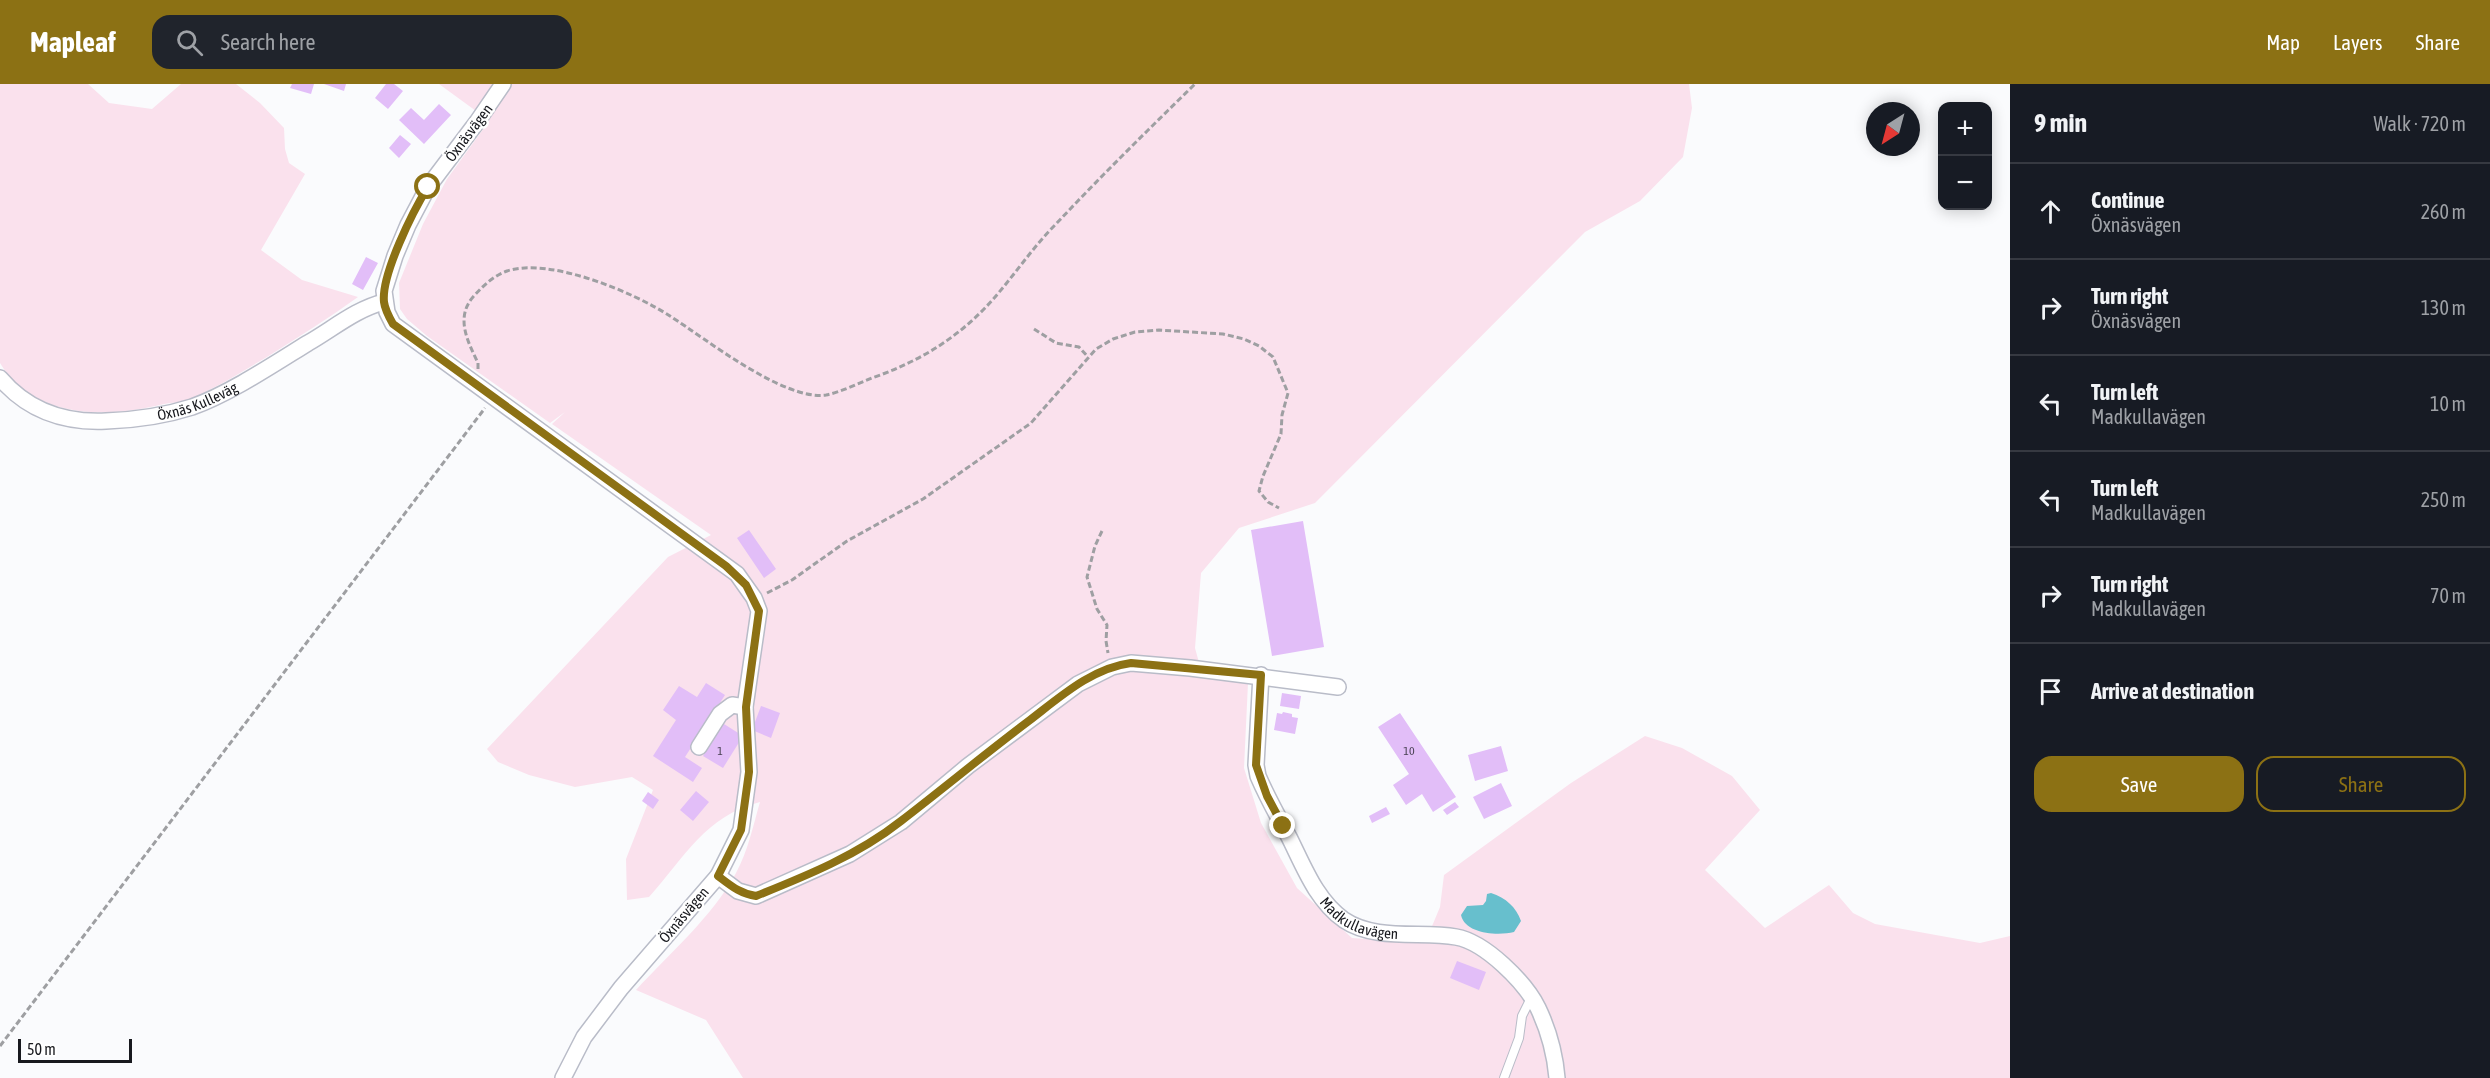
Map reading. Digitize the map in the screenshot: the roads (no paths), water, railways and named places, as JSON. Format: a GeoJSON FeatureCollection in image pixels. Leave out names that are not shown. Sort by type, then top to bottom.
{"type":"FeatureCollection","features":[{"type":"Feature","properties":{"kind":"street","name":"Öxnäsvägen"},"geometry":{"type":"LineString","coordinates":[[503,84],[420,200],[395,256],[384,291],[387,312],[393,324],[726,566],[742,580],[754,598],[759,611],[746,707],[749,772],[741,830],[718,876],[621,988],[584,1037],[563,1078]]}},
{"type":"Feature","properties":{"kind":"street","name":"Öxnäs Kulleväg"},"geometry":{"type":"LineString","coordinates":[[0,378],[24,400],[50,414],[89,422],[152,416],[193,406],[228,389],[309,343],[366,307],[384,302]]}},
{"type":"Feature","properties":{"kind":"street"},"geometry":{"type":"LineString","coordinates":[[718,876],[738,891],[756,896],[850,855],[901,822],[968,766],[1078,684],[1112,667],[1131,663],[1261,675],[1338,687]]}},
{"type":"Feature","properties":{"kind":"street","name":"Madkullavägen"},"geometry":{"type":"LineString","coordinates":[[1261,675],[1256,765],[1258,776],[1317,893],[1343,920],[1366,929],[1458,938],[1479,947],[1497,960],[1537,1006],[1548,1035],[1557,1078]]}},
{"type":"Feature","properties":{"kind":"street"},"geometry":{"type":"LineString","coordinates":[[699,747],[720,714],[732,705],[746,707]]}},
{"type":"Feature","properties":{"kind":"lane"},"geometry":{"type":"LineString","coordinates":[[1504,1078],[1519,1038],[1522,1016],[1531,998]]}},
{"type":"Feature","properties":{"kind":"water"},"geometry":{"type":"Polygon","coordinates":[[[1491,893],[1506,900],[1516,911],[1521,921],[1514,932],[1500,934],[1483,932],[1475,930],[1464,921],[1461,915],[1467,906],[1483,905],[1487,894],[1491,893]]]}}]}
